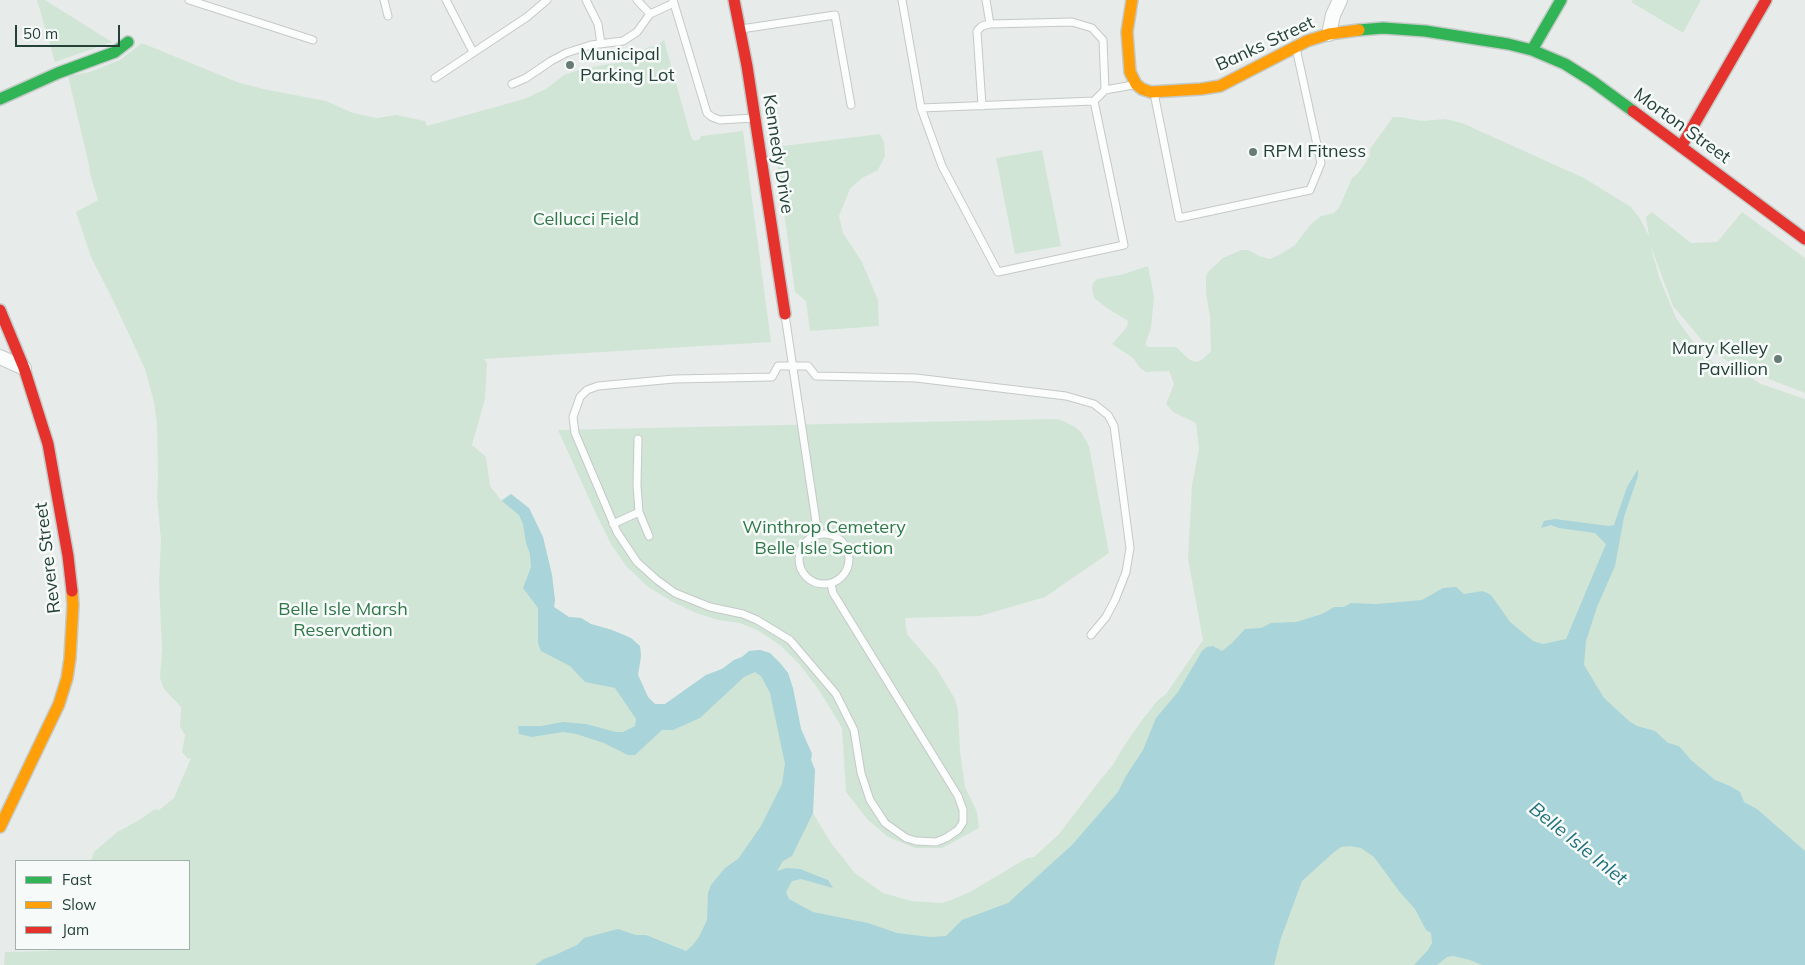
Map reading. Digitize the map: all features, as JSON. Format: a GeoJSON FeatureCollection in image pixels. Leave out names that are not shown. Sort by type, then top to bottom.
{"type":"FeatureCollection","features":[{"type":"Feature","properties":{"kind":"street","name":"Kennedy Drive"},"geometry":{"type":"LineString","coordinates":[[734,0],[755,118],[785,314]]}},
{"type":"Feature","properties":{"kind":"street"},"geometry":{"type":"LineString","coordinates":[[1132,0],[1127,24],[1127,47],[1130,72],[1136,84]]}},
{"type":"Feature","properties":{"kind":"street"},"geometry":{"type":"LineString","coordinates":[[1329,34],[1333,15],[1340,0]]}},
{"type":"Feature","properties":{"kind":"street"},"geometry":{"type":"LineString","coordinates":[[1532,50],[1561,0]]}},
{"type":"Feature","properties":{"kind":"street"},"geometry":{"type":"LineString","coordinates":[[1682,147],[1766,0]]}},
{"type":"Feature","properties":{"kind":"street","name":"Banks Street"},"geometry":{"type":"LineString","coordinates":[[1136,84],[1145,90],[1154,92],[1220,86],[1239,78],[1296,46],[1329,34],[1383,28],[1425,31],[1508,44],[1532,50]]}},
{"type":"Feature","properties":{"kind":"street"},"geometry":{"type":"LineString","coordinates":[[0,99],[58,73],[108,55],[120,49],[128,42]]}},
{"type":"Feature","properties":{"kind":"street","name":"Morton Street"},"geometry":{"type":"LineString","coordinates":[[1532,50],[1579,72],[1803,232]]}},
{"type":"Feature","properties":{"kind":"street","name":"Revere Street"},"geometry":{"type":"LineString","coordinates":[[0,310],[24,368],[43,424],[56,481],[73,605],[68,673],[59,704],[0,827]]}},
{"type":"Feature","properties":{"kind":"street"},"geometry":{"type":"LineString","coordinates":[[0,356],[24,368]]}},
{"type":"Feature","properties":{"kind":"lane"},"geometry":{"type":"LineString","coordinates":[[188,0],[313,40]]}},
{"type":"Feature","properties":{"kind":"lane"},"geometry":{"type":"LineString","coordinates":[[384,0],[388,16]]}},
{"type":"Feature","properties":{"kind":"lane"},"geometry":{"type":"LineString","coordinates":[[446,0],[473,52]]}},
{"type":"Feature","properties":{"kind":"lane"},"geometry":{"type":"LineString","coordinates":[[436,78],[527,18],[547,0]]}},
{"type":"Feature","properties":{"kind":"lane"},"geometry":{"type":"LineString","coordinates":[[586,0],[598,24],[601,44]]}},
{"type":"Feature","properties":{"kind":"lane"},"geometry":{"type":"LineString","coordinates":[[636,0],[650,14]]}},
{"type":"Feature","properties":{"kind":"lane"},"geometry":{"type":"LineString","coordinates":[[902,0],[921,108],[942,166],[998,272],[1124,245],[1094,101]]}},
{"type":"Feature","properties":{"kind":"lane"},"geometry":{"type":"LineString","coordinates":[[986,0],[990,24]]}},
{"type":"Feature","properties":{"kind":"lane"},"geometry":{"type":"LineString","coordinates":[[512,84],[526,78],[566,53],[601,44],[618,42],[628,38],[637,32],[650,14],[673,1],[707,113],[720,120],[755,118]]}},
{"type":"Feature","properties":{"kind":"lane"},"geometry":{"type":"LineString","coordinates":[[740,29],[835,15],[851,105]]}},
{"type":"Feature","properties":{"kind":"lane"},"geometry":{"type":"LineString","coordinates":[[982,106],[976,31],[982,26],[990,24],[1072,22],[1092,28],[1102,40],[1105,90]]}},
{"type":"Feature","properties":{"kind":"lane"},"geometry":{"type":"LineString","coordinates":[[1154,92],[1179,218],[1310,190],[1321,163],[1296,46]]}},
{"type":"Feature","properties":{"kind":"lane"},"geometry":{"type":"LineString","coordinates":[[921,108],[1094,101],[1105,90],[1136,84]]}},
{"type":"Feature","properties":{"kind":"lane"},"geometry":{"type":"LineString","coordinates":[[785,314],[818,535]]}},
{"type":"Feature","properties":{"kind":"lane"},"geometry":{"type":"LineString","coordinates":[[830,584],[833,594],[958,796],[963,810],[963,822],[958,830],[946,838],[936,842],[916,841],[906,838],[885,823],[870,800],[861,773],[854,730],[836,694],[790,640],[758,620],[743,614],[703,604],[666,587],[637,562],[626,548],[613,524],[575,433],[573,417],[580,397],[587,390],[598,386],[674,379],[772,377],[778,366],[808,366],[816,376],[911,378],[1066,396],[1094,404],[1104,410],[1111,420],[1115,432],[1130,548],[1126,572],[1115,600],[1106,617],[1091,634]]}},
{"type":"Feature","properties":{"kind":"lane"},"geometry":{"type":"LineString","coordinates":[[638,439],[637,486],[639,512],[649,536]]}},
{"type":"Feature","properties":{"kind":"lane"},"geometry":{"type":"LineString","coordinates":[[613,524],[639,512]]}},
{"type":"Feature","properties":{"kind":"lane"},"geometry":{"type":"LineString","coordinates":[[826,534],[840,540],[848,554],[847,569],[843,576],[830,584],[814,583],[802,573],[799,565],[800,550],[811,538],[818,535],[826,534]]}},
{"type":"Feature","properties":{"kind":"green space"},"geometry":{"type":"Polygon","coordinates":[[[37,0],[45,0],[112,42],[55,62],[37,0]]]}},
{"type":"Feature","properties":{"kind":"green space"},"geometry":{"type":"Polygon","coordinates":[[[1633,0],[1701,0],[1683,33],[1631,2],[1633,0]]]}},
{"type":"Feature","properties":{"kind":"green space"},"geometry":{"type":"Polygon","coordinates":[[[664,40],[691,137],[694,141],[700,139],[701,136],[743,131],[771,342],[484,359],[487,363],[485,399],[472,445],[486,457],[490,486],[501,500],[511,494],[529,508],[543,537],[552,575],[554,607],[569,617],[581,618],[591,624],[631,638],[640,646],[641,656],[638,675],[648,697],[655,704],[665,704],[706,675],[722,669],[749,651],[760,650],[770,653],[780,663],[788,673],[801,729],[812,754],[811,760],[815,770],[813,813],[831,843],[855,873],[883,893],[912,901],[942,903],[951,900],[970,892],[1027,858],[1034,857],[1059,834],[1113,765],[1142,720],[1158,700],[1166,694],[1203,640],[1188,559],[1192,485],[1199,449],[1196,423],[1173,412],[1166,404],[1174,384],[1169,371],[1146,372],[1140,368],[1133,358],[1112,344],[1127,327],[1128,321],[1094,298],[1092,289],[1093,283],[1097,279],[1120,275],[1148,266],[1154,297],[1151,328],[1145,345],[1149,347],[1176,347],[1190,360],[1197,362],[1203,359],[1211,351],[1210,317],[1206,293],[1206,277],[1208,272],[1223,258],[1241,250],[1248,250],[1270,259],[1279,255],[1295,245],[1312,223],[1321,216],[1334,213],[1339,208],[1352,178],[1370,156],[1370,149],[1393,117],[1421,121],[1445,119],[1462,123],[1584,178],[1631,207],[1639,217],[1649,236],[1646,217],[1652,212],[1691,243],[1717,242],[1742,212],[1805,258],[1805,393],[1738,367],[1711,351],[1673,306],[1650,244],[1659,277],[1676,318],[1703,355],[1713,362],[1750,377],[1761,384],[1805,399],[1805,965],[4,965],[5,952],[190,950],[190,860],[91,860],[94,852],[117,832],[155,809],[159,810],[174,798],[191,758],[188,759],[182,752],[185,735],[180,727],[181,707],[164,689],[160,678],[162,649],[159,582],[161,541],[157,496],[157,425],[154,402],[145,369],[91,257],[76,212],[98,200],[90,174],[68,76],[90,72],[120,60],[142,43],[237,82],[326,101],[353,113],[377,118],[396,115],[425,121],[427,126],[524,99],[546,89],[564,75],[582,69],[626,61],[648,47],[657,46],[664,40]]]}},
{"type":"Feature","properties":{"kind":"green space"},"geometry":{"type":"Polygon","coordinates":[[[880,134],[884,142],[885,156],[878,170],[862,178],[850,189],[839,216],[843,233],[862,262],[878,300],[879,326],[810,331],[806,301],[795,292],[775,147],[880,134]]]}},
{"type":"Feature","properties":{"kind":"green space"},"geometry":{"type":"Polygon","coordinates":[[[1042,150],[1061,246],[1015,254],[996,158],[1042,150]]]}},
{"type":"Feature","properties":{"kind":"green space","name":"Winthrop Cemetery Belle Isle Section"},"geometry":{"type":"Polygon","coordinates":[[[1061,420],[1075,427],[1081,432],[1089,446],[1109,553],[1045,597],[980,616],[905,618],[907,634],[937,669],[955,699],[958,710],[960,751],[965,787],[977,812],[979,828],[942,848],[915,848],[888,837],[868,820],[846,792],[842,728],[819,690],[799,664],[780,645],[757,630],[740,623],[718,620],[696,613],[673,602],[648,587],[626,566],[611,544],[597,516],[558,430],[1061,420]]]}},
{"type":"Feature","properties":{"kind":"water","name":"Belle Isle Inlet"},"geometry":{"type":"Polygon","coordinates":[[[1638,469],[1638,476],[1624,517],[1615,566],[1597,607],[1586,641],[1584,665],[1604,698],[1629,721],[1637,726],[1655,731],[1668,743],[1679,746],[1691,760],[1715,780],[1740,792],[1744,802],[1757,809],[1805,851],[1805,965],[1482,965],[1453,956],[1447,957],[1437,965],[1414,965],[1432,943],[1431,933],[1426,930],[1415,909],[1374,857],[1361,848],[1350,846],[1341,847],[1302,881],[1281,938],[1274,965],[535,965],[544,959],[577,945],[584,938],[618,929],[636,935],[646,935],[686,951],[699,937],[707,920],[708,893],[711,885],[725,868],[738,859],[761,826],[782,784],[785,764],[770,693],[761,676],[755,672],[744,677],[700,718],[673,730],[662,730],[635,755],[628,755],[604,743],[576,734],[563,732],[532,737],[519,734],[518,726],[541,726],[563,722],[586,724],[623,732],[635,726],[636,719],[615,688],[585,682],[570,666],[541,651],[538,643],[538,608],[523,588],[531,567],[523,524],[519,515],[502,501],[511,494],[529,508],[543,537],[552,575],[554,607],[569,617],[581,618],[591,624],[631,638],[640,646],[641,656],[638,675],[648,697],[655,704],[665,704],[706,675],[722,669],[749,651],[760,650],[770,653],[780,663],[788,673],[793,688],[801,729],[812,754],[811,760],[815,770],[813,813],[792,856],[783,861],[777,871],[787,868],[800,869],[828,880],[833,888],[801,879],[792,881],[786,892],[789,899],[813,912],[868,923],[897,933],[930,937],[946,936],[962,920],[1008,903],[1072,845],[1118,792],[1143,750],[1156,718],[1178,692],[1202,651],[1207,647],[1213,646],[1222,651],[1245,629],[1261,628],[1271,623],[1296,622],[1322,614],[1334,607],[1344,607],[1351,603],[1376,604],[1422,600],[1443,588],[1456,587],[1464,594],[1483,591],[1491,595],[1510,622],[1533,641],[1543,644],[1566,639],[1606,544],[1595,533],[1559,528],[1551,525],[1541,528],[1544,521],[1555,519],[1609,526],[1614,525],[1627,487],[1638,469]]]}},
{"type":"Feature","properties":{"kind":"traffic: fast"},"geometry":{"type":"LineString","coordinates":[[1532,50],[1561,0]]}},
{"type":"Feature","properties":{"kind":"traffic: fast"},"geometry":{"type":"LineString","coordinates":[[1359,30],[1383,28],[1425,31],[1508,44],[1532,50],[1565,64],[1633,111]]}},
{"type":"Feature","properties":{"kind":"traffic: fast"},"geometry":{"type":"LineString","coordinates":[[0,99],[58,73],[115,52],[128,42]]}},
{"type":"Feature","properties":{"kind":"traffic: slow"},"geometry":{"type":"LineString","coordinates":[[1132,0],[1127,32],[1130,72],[1136,84],[1142,89],[1151,92],[1220,86],[1307,41],[1329,34],[1359,30]]}},
{"type":"Feature","properties":{"kind":"traffic: slow"},"geometry":{"type":"LineString","coordinates":[[0,827],[59,704],[67,678],[70,658],[72,591]]}},
{"type":"Feature","properties":{"kind":"traffic: jam"},"geometry":{"type":"LineString","coordinates":[[734,0],[747,66],[785,314]]}},
{"type":"Feature","properties":{"kind":"traffic: jam"},"geometry":{"type":"LineString","coordinates":[[1681,147],[1766,0]]}},
{"type":"Feature","properties":{"kind":"traffic: jam"},"geometry":{"type":"LineString","coordinates":[[1633,111],[1805,239]]}},
{"type":"Feature","properties":{"kind":"traffic: jam"},"geometry":{"type":"LineString","coordinates":[[0,310],[24,368],[48,444],[68,556],[72,591]]}},
{"type":"Feature","properties":{"kind":"place","name":"Municipal Parking Lot"},"geometry":{"type":"Point","coordinates":[570,65]}},
{"type":"Feature","properties":{"kind":"place","name":"RPM Fitness"},"geometry":{"type":"Point","coordinates":[1253,152]}},
{"type":"Feature","properties":{"kind":"place","name":"Mary Kelley Pavillion"},"geometry":{"type":"Point","coordinates":[1778,359]}},
{"type":"Feature","properties":{"kind":"park label","name":"Cellucci Field"},"geometry":{"type":"Point","coordinates":[586,220]}},
{"type":"Feature","properties":{"kind":"park label","name":"Belle Isle Marsh Reservation"},"geometry":{"type":"Point","coordinates":[343,620]}}]}
